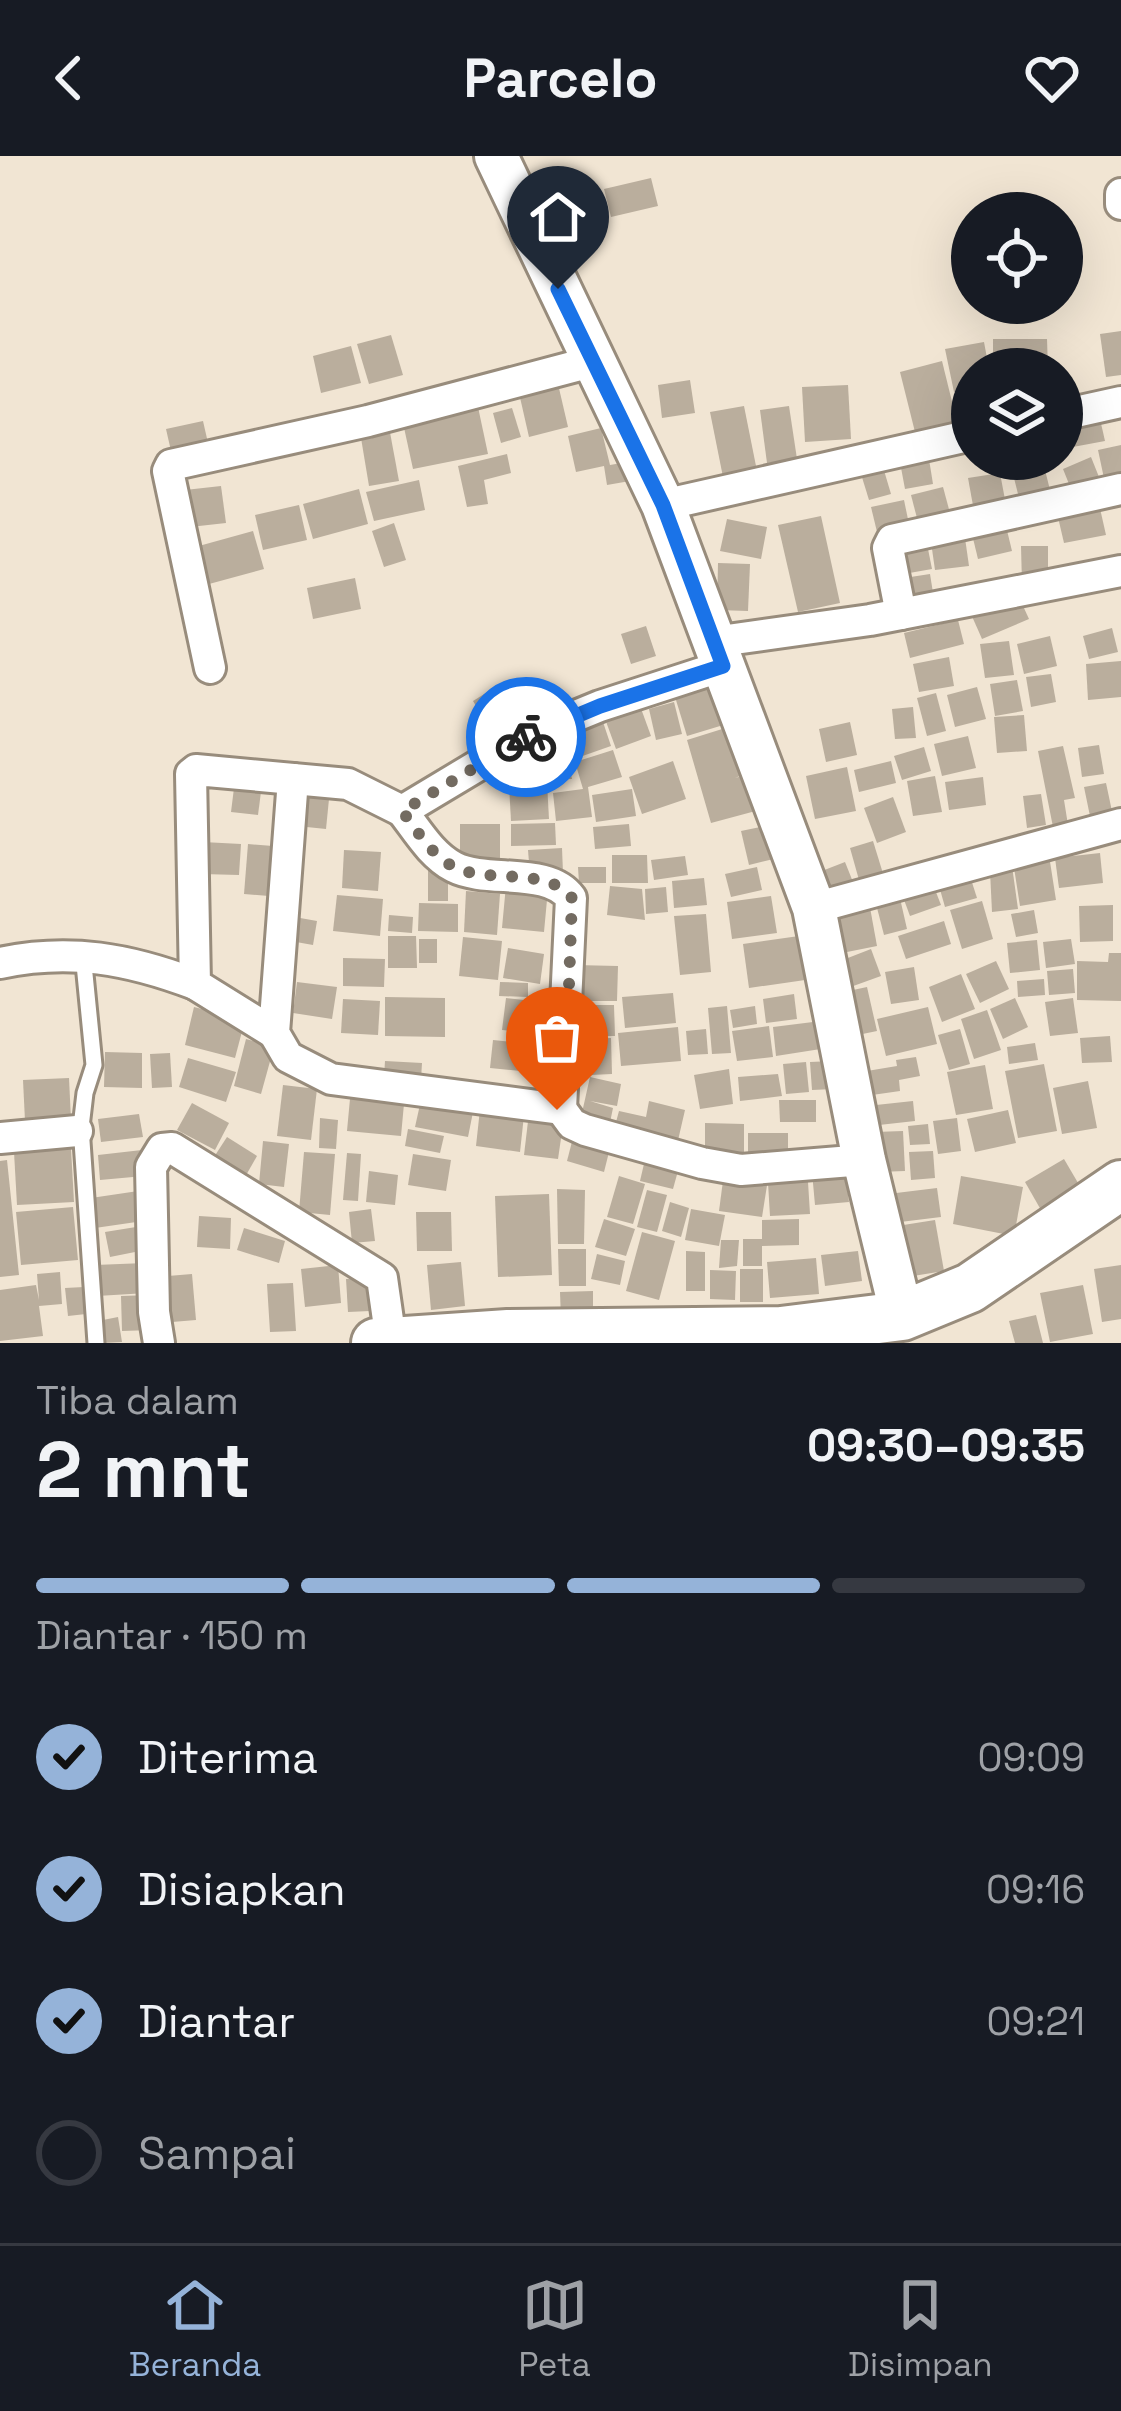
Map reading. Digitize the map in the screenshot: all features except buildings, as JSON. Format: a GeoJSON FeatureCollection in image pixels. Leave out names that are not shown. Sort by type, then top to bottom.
{"type":"FeatureCollection","features":[{"type":"Feature","properties":{"kind":"main road"},"geometry":{"type":"LineString","coordinates":[[384,1342],[577,1332],[781,1331],[919,1322],[1121,1185]]}},
{"type":"Feature","properties":{"kind":"street"},"geometry":{"type":"LineString","coordinates":[[496,156],[595,361],[694,497],[689,579],[814,908],[864,1160],[919,1322]]}},
{"type":"Feature","properties":{"kind":"street"},"geometry":{"type":"LineString","coordinates":[[1121,194],[1121,204]]}},
{"type":"Feature","properties":{"kind":"street"},"geometry":{"type":"LineString","coordinates":[[210,668],[171,465],[368,422],[595,361]]}},
{"type":"Feature","properties":{"kind":"street"},"geometry":{"type":"LineString","coordinates":[[1083,410],[1121,402]]}},
{"type":"Feature","properties":{"kind":"street"},"geometry":{"type":"LineString","coordinates":[[694,497],[951,440]]}},
{"type":"Feature","properties":{"kind":"street"},"geometry":{"type":"LineString","coordinates":[[901,614],[888,548],[892,539],[1121,489]]}},
{"type":"Feature","properties":{"kind":"street"},"geometry":{"type":"LineString","coordinates":[[402,811],[527,736],[718,654],[1121,572]]}},
{"type":"Feature","properties":{"kind":"street"},"geometry":{"type":"LineString","coordinates":[[195,984],[191,774],[196,770],[360,788],[402,811],[438,856],[452,866],[555,885],[572,898],[561,1109],[572,1124],[741,1170],[864,1160]]}},
{"type":"Feature","properties":{"kind":"street"},"geometry":{"type":"LineString","coordinates":[[274,1033],[293,779]]}},
{"type":"Feature","properties":{"kind":"street"},"geometry":{"type":"LineString","coordinates":[[814,908],[1121,824]]}},
{"type":"Feature","properties":{"kind":"street"},"geometry":{"type":"LineString","coordinates":[[0,963],[83,954],[133,964],[195,984],[274,1033],[288,1057],[331,1079],[561,1109]]}},
{"type":"Feature","properties":{"kind":"street"},"geometry":{"type":"LineString","coordinates":[[0,1138],[77,1131]]}},
{"type":"Feature","properties":{"kind":"street"},"geometry":{"type":"LineString","coordinates":[[159,1343],[151,1167],[162,1149],[172,1148],[382,1278],[384,1342]]}},
{"type":"Feature","properties":{"kind":"lane"},"geometry":{"type":"LineString","coordinates":[[83,954],[94,1065],[81,1127],[96,1343]]}},
{"type":"Feature","properties":{"kind":"way so far"},"geometry":{"type":"LineString","coordinates":[[526,737],[402,811],[438,856],[452,866],[555,885],[572,898],[565,1101],[557,1110]]}},
{"type":"Feature","properties":{"kind":"route"},"geometry":{"type":"LineString","coordinates":[[526,737],[600,706],[723,666],[663,505],[558,289]]}}]}
